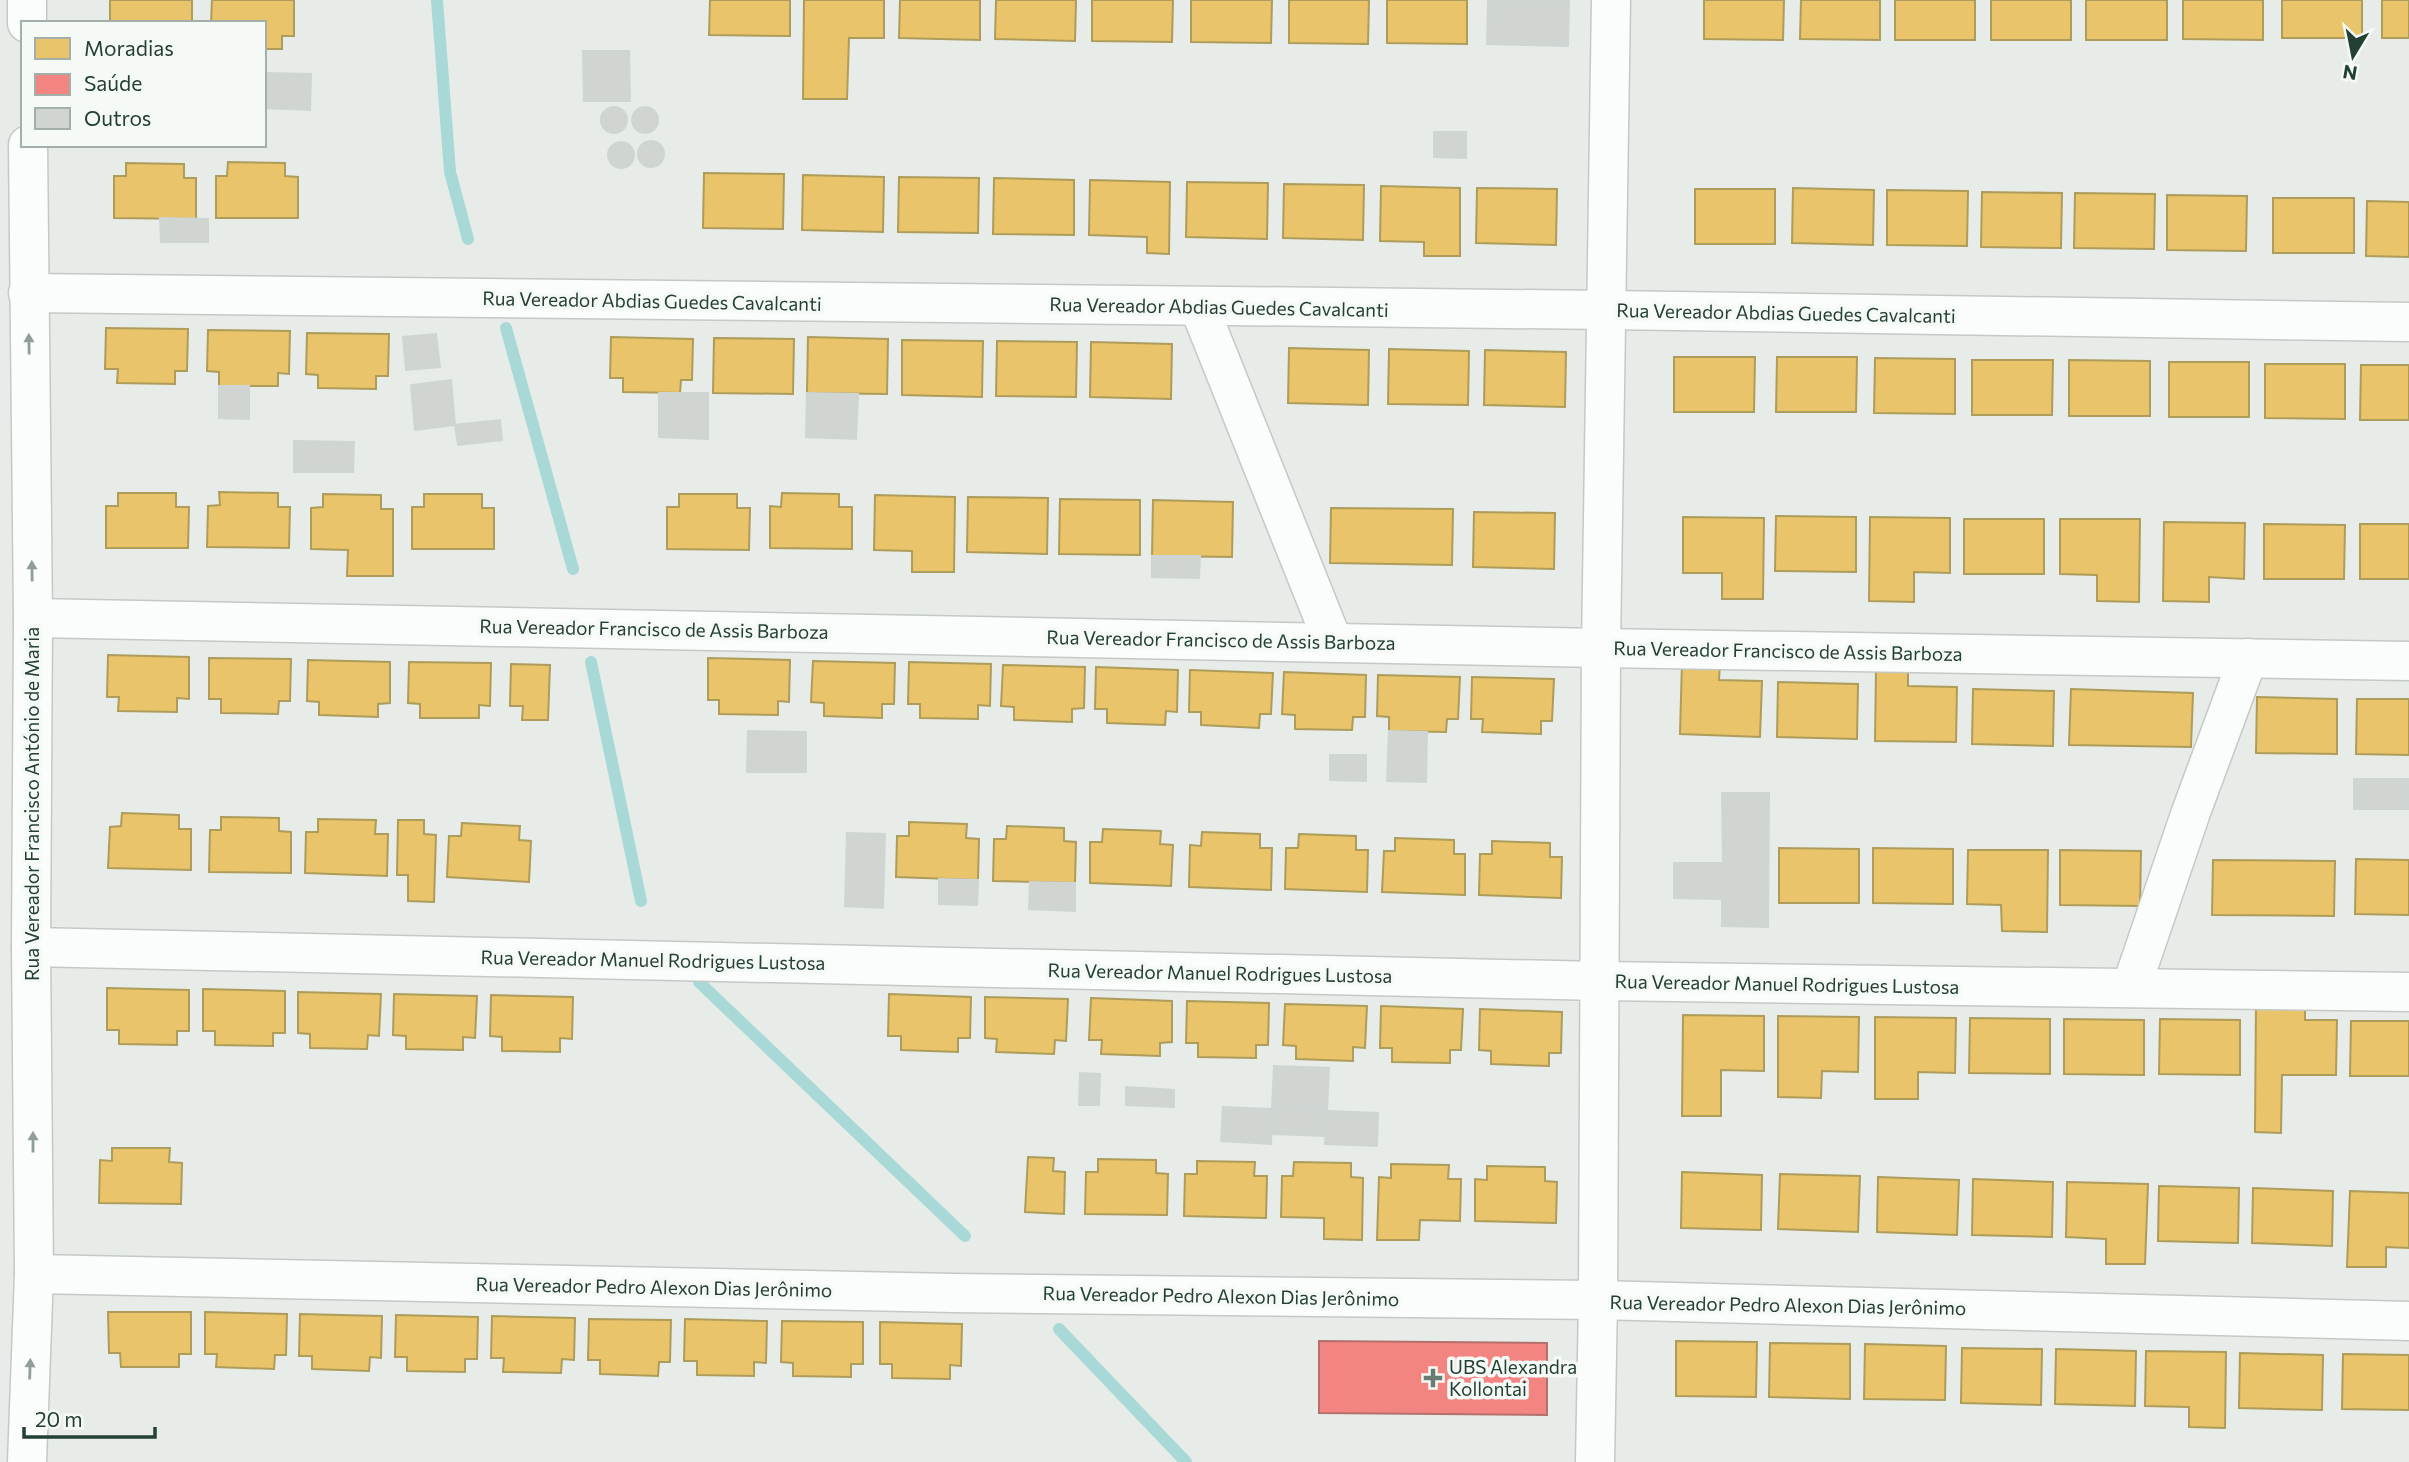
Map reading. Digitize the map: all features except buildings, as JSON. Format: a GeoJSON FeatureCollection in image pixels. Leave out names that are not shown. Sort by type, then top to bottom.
{"type":"FeatureCollection","features":[{"type":"Feature","properties":{"kind":"street"},"geometry":{"type":"LineString","coordinates":[[27,0],[27,21]]}},
{"type":"Feature","properties":{"kind":"street"},"geometry":{"type":"LineString","coordinates":[[1595,1462],[1601,648],[1611,0]]}},
{"type":"Feature","properties":{"kind":"street","name":"Rua Vereador Francisco António de Maria"},"geometry":{"type":"LineString","coordinates":[[27,1462],[34,1274],[31,947],[33,618],[28,147]]}},
{"type":"Feature","properties":{"kind":"street","name":"Rua Vereador Abdias Guedes Cavalcanti"},"geometry":{"type":"LineString","coordinates":[[28,293],[1607,310],[2409,322]]}},
{"type":"Feature","properties":{"kind":"street"},"geometry":{"type":"LineString","coordinates":[[1199,307],[1333,642]]}},
{"type":"Feature","properties":{"kind":"street","name":"Rua Vereador Francisco de Assis Barboza"},"geometry":{"type":"LineString","coordinates":[[33,618],[2409,661]]}},
{"type":"Feature","properties":{"kind":"street"},"geometry":{"type":"LineString","coordinates":[[2131,988],[2191,812],[2248,658]]}},
{"type":"Feature","properties":{"kind":"street","name":"Rua Vereador Manuel Rodrigues Lustosa"},"geometry":{"type":"LineString","coordinates":[[31,947],[1600,981],[2409,992]]}},
{"type":"Feature","properties":{"kind":"street","name":"Rua Vereador Pedro Alexon Dias Jerônimo"},"geometry":{"type":"LineString","coordinates":[[34,1274],[939,1293],[1598,1300],[2409,1321]]}},
{"type":"Feature","properties":{"kind":"waterway"},"geometry":{"type":"LineString","coordinates":[[437,0],[450,172],[468,239]]}},
{"type":"Feature","properties":{"kind":"waterway"},"geometry":{"type":"LineString","coordinates":[[506,328],[573,569]]}},
{"type":"Feature","properties":{"kind":"waterway"},"geometry":{"type":"LineString","coordinates":[[591,662],[641,901]]}},
{"type":"Feature","properties":{"kind":"waterway"},"geometry":{"type":"LineString","coordinates":[[699,982],[965,1236]]}},
{"type":"Feature","properties":{"kind":"waterway"},"geometry":{"type":"LineString","coordinates":[[1059,1329],[1186,1462]]}},
{"type":"Feature","properties":{"kind":"place","name":"UBS Alexandra Kollontai"},"geometry":{"type":"Point","coordinates":[1433,1378]}}]}
